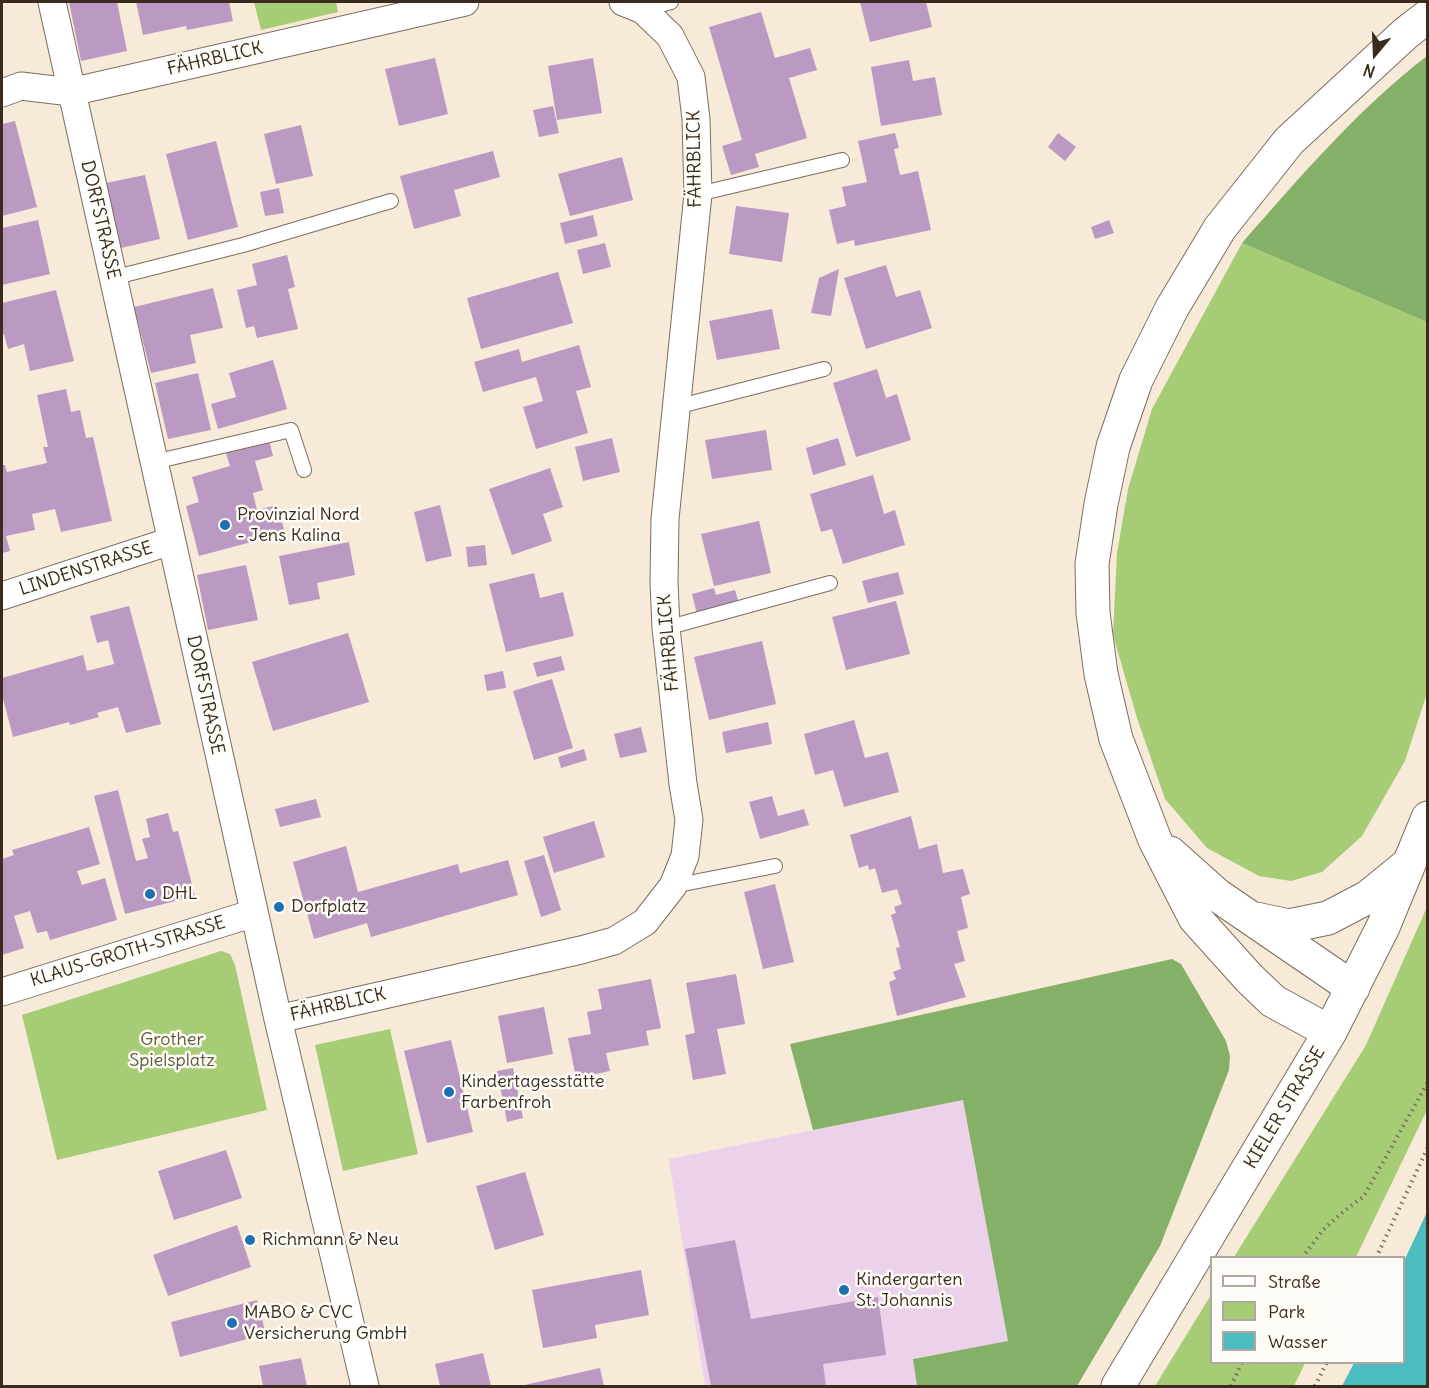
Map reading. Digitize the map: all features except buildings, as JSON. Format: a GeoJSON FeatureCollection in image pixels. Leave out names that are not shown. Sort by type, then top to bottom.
{"type":"FeatureCollection","features":[{"type":"Feature","properties":{"kind":"main road"},"geometry":{"type":"LineString","coordinates":[[1330,1032],[1274,1001],[1249,978],[1195,918],[1155,840],[1116,739],[1101,674],[1093,613],[1092,564],[1113,447],[1136,380],[1172,308],[1220,228],[1289,141],[1406,33],[1428,16]]}},
{"type":"Feature","properties":{"kind":"main road","name":"KIELER STRASSE"},"geometry":{"type":"LineString","coordinates":[[1118,1386],[1330,1032],[1383,927],[1428,818]]}},
{"type":"Feature","properties":{"kind":"main road"},"geometry":{"type":"LineString","coordinates":[[1155,840],[1217,895],[1353,988]]}},
{"type":"Feature","properties":{"kind":"main road"},"geometry":{"type":"LineString","coordinates":[[1248,917],[1289,926],[1328,918],[1368,897],[1409,863]]}},
{"type":"Feature","properties":{"kind":"street","name":"DORFSTRASSE"},"geometry":{"type":"LineString","coordinates":[[51,2],[278,1019],[365,1386]]}},
{"type":"Feature","properties":{"kind":"street","name":"FÄHRBLICK"},"geometry":{"type":"LineString","coordinates":[[2,93],[21,86],[71,92],[465,2]]}},
{"type":"Feature","properties":{"kind":"street","name":"FÄHRBLICK"},"geometry":{"type":"LineString","coordinates":[[278,1019],[614,941],[645,922],[673,886],[685,856],[690,820],[683,784],[666,628],[665,519],[698,194],[696,119],[691,77],[670,36],[633,6]]}},
{"type":"Feature","properties":{"kind":"street","name":"LINDENSTRASSE"},"geometry":{"type":"LineString","coordinates":[[2,596],[171,541]]}},
{"type":"Feature","properties":{"kind":"street","name":"KLAUS-GROTH-STRASSE"},"geometry":{"type":"LineString","coordinates":[[2,992],[254,913]]}},
{"type":"Feature","properties":{"kind":"lane"},"geometry":{"type":"LineString","coordinates":[[633,6],[671,2]]}},
{"type":"Feature","properties":{"kind":"lane"},"geometry":{"type":"LineString","coordinates":[[698,194],[843,160]]}},
{"type":"Feature","properties":{"kind":"lane"},"geometry":{"type":"LineString","coordinates":[[112,278],[243,245],[391,201]]}},
{"type":"Feature","properties":{"kind":"lane"},"geometry":{"type":"LineString","coordinates":[[676,407],[824,369]]}},
{"type":"Feature","properties":{"kind":"lane"},"geometry":{"type":"LineString","coordinates":[[154,462],[291,430],[304,470]]}},
{"type":"Feature","properties":{"kind":"lane"},"geometry":{"type":"LineString","coordinates":[[666,628],[830,583]]}},
{"type":"Feature","properties":{"kind":"lane"},"geometry":{"type":"LineString","coordinates":[[673,886],[776,866]]}},
{"type":"Feature","properties":{"kind":"path"},"geometry":{"type":"LineString","coordinates":[[1303,1256],[1323,1230],[1364,1196],[1428,1082]]}},
{"type":"Feature","properties":{"kind":"path"},"geometry":{"type":"LineString","coordinates":[[1376,1256],[1428,1147]]}},
{"type":"Feature","properties":{"kind":"path"},"geometry":{"type":"LineString","coordinates":[[1231,1386],[1241,1364]]}},
{"type":"Feature","properties":{"kind":"path"},"geometry":{"type":"LineString","coordinates":[[1315,1386],[1326,1364]]}},
{"type":"Feature","properties":{"kind":"shaded area","name":"Kindergarten St. Johannis"},"geometry":{"type":"Polygon","coordinates":[[[963,1100],[1008,1342],[913,1358],[917,1386],[705,1386],[669,1159],[963,1100]]]}},
{"type":"Feature","properties":{"kind":"green space"},"geometry":{"type":"Polygon","coordinates":[[[254,2],[336,2],[338,12],[261,30],[254,2]]]}},
{"type":"Feature","properties":{"kind":"green space"},"geometry":{"type":"Polygon","coordinates":[[[1427,56],[1427,322],[1242,243],[1353,121],[1427,56]]]}},
{"type":"Feature","properties":{"kind":"green space"},"geometry":{"type":"Polygon","coordinates":[[[1242,243],[1427,322],[1427,693],[1405,761],[1362,836],[1322,872],[1291,881],[1259,876],[1207,848],[1165,799],[1137,718],[1113,635],[1117,553],[1128,489],[1152,409],[1242,243]]]}},
{"type":"Feature","properties":{"kind":"green space"},"geometry":{"type":"Polygon","coordinates":[[[1427,907],[1427,1110],[1356,1256],[1235,1256],[1366,1045],[1427,907]]]}},
{"type":"Feature","properties":{"kind":"green space","name":"Grother Spielsplatz"},"geometry":{"type":"Polygon","coordinates":[[[221,951],[230,954],[235,965],[267,1110],[57,1160],[22,1015],[221,951]]]}},
{"type":"Feature","properties":{"kind":"green space"},"geometry":{"type":"Polygon","coordinates":[[[1172,959],[1181,964],[1226,1041],[1230,1056],[1229,1070],[1160,1246],[1077,1386],[917,1386],[913,1359],[1008,1341],[963,1100],[813,1130],[790,1044],[1172,959]]]}},
{"type":"Feature","properties":{"kind":"green space"},"geometry":{"type":"Polygon","coordinates":[[[390,1029],[418,1154],[343,1171],[315,1045],[390,1029]]]}},
{"type":"Feature","properties":{"kind":"green space"},"geometry":{"type":"Polygon","coordinates":[[[1210,1297],[1210,1364],[1305,1364],[1294,1386],[1155,1386],[1210,1297]]]}},
{"type":"Feature","properties":{"kind":"water"},"geometry":{"type":"Polygon","coordinates":[[[1427,1212],[1427,1386],[1342,1386],[1353,1364],[1405,1364],[1405,1259],[1427,1212]]]}},
{"type":"Feature","properties":{"kind":"place","name":"Provinzial Nord - Jens Kalina"},"geometry":{"type":"Point","coordinates":[225,525]}},
{"type":"Feature","properties":{"kind":"place","name":"DHL"},"geometry":{"type":"Point","coordinates":[150,894]}},
{"type":"Feature","properties":{"kind":"place","name":"Dorfplatz"},"geometry":{"type":"Point","coordinates":[279,907]}},
{"type":"Feature","properties":{"kind":"place","name":"Kindertagesstätte Farbenfroh"},"geometry":{"type":"Point","coordinates":[449,1092]}},
{"type":"Feature","properties":{"kind":"place","name":"Richmann & Neu"},"geometry":{"type":"Point","coordinates":[250,1240]}},
{"type":"Feature","properties":{"kind":"place","name":"Kindergarten St. Johannis"},"geometry":{"type":"Point","coordinates":[844,1290]}},
{"type":"Feature","properties":{"kind":"place","name":"MABO & CVC Versicherung GmbH"},"geometry":{"type":"Point","coordinates":[232,1323]}}]}
